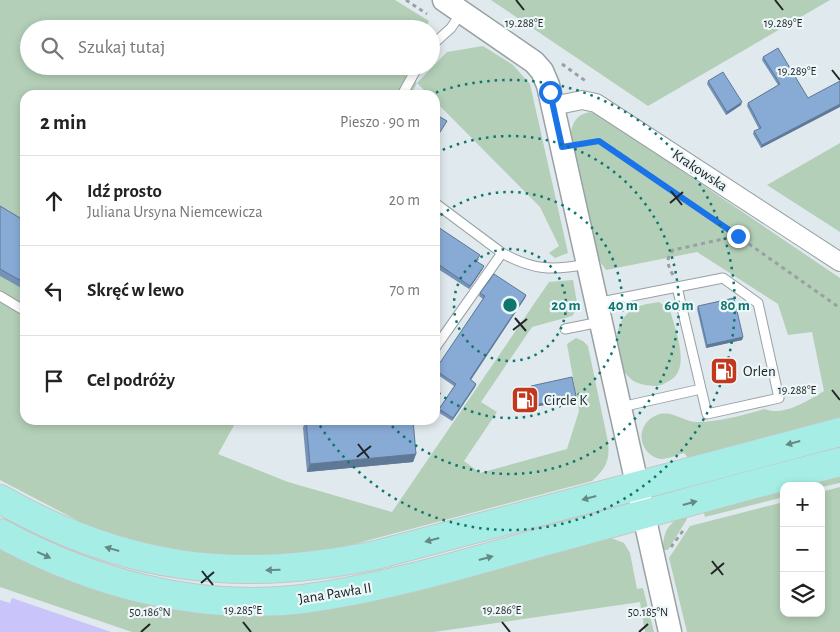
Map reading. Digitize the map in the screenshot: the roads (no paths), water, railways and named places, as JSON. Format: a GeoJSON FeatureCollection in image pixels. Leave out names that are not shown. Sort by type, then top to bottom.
{"type":"FeatureCollection","features":[{"type":"Feature","properties":{"kind":"main road"},"geometry":{"type":"LineString","coordinates":[[636,485],[840,432]]}},
{"type":"Feature","properties":{"kind":"main road"},"geometry":{"type":"LineString","coordinates":[[643,515],[840,462]]}},
{"type":"Feature","properties":{"kind":"main road","name":"Jana Pawła II"},"geometry":{"type":"LineString","coordinates":[[0,499],[67,532],[140,557],[201,568],[275,570],[312,566],[376,554],[636,485]]}},
{"type":"Feature","properties":{"kind":"main road","name":"Jana Pawła II"},"geometry":{"type":"LineString","coordinates":[[0,534],[57,561],[90,574],[156,592],[235,601],[277,601],[337,594],[398,581],[643,515]]}},
{"type":"Feature","properties":{"kind":"street"},"geometry":{"type":"LineString","coordinates":[[452,13],[530,58],[546,78],[618,408],[670,632]]}},
{"type":"Feature","properties":{"kind":"street","name":"Krakowska"},"geometry":{"type":"LineString","coordinates":[[553,106],[582,100],[596,103],[840,262]]}},
{"type":"Feature","properties":{"kind":"lane"},"geometry":{"type":"LineString","coordinates":[[440,32],[452,13]]}},
{"type":"Feature","properties":{"kind":"lane"},"geometry":{"type":"LineString","coordinates":[[405,90],[413,75]]}},
{"type":"Feature","properties":{"kind":"lane"},"geometry":{"type":"LineString","coordinates":[[440,208],[502,253],[524,265],[540,267],[587,264]]}},
{"type":"Feature","properties":{"kind":"lane"},"geometry":{"type":"LineString","coordinates":[[440,341],[502,253]]}},
{"type":"Feature","properties":{"kind":"lane"},"geometry":{"type":"LineString","coordinates":[[565,330],[598,313],[677,287],[723,278],[758,303],[780,398],[707,414],[677,287]]}},
{"type":"Feature","properties":{"kind":"lane"},"geometry":{"type":"LineString","coordinates":[[0,296],[20,308]]}},
{"type":"Feature","properties":{"kind":"lane"},"geometry":{"type":"LineString","coordinates":[[618,408],[701,390]]}},
{"type":"Feature","properties":{"kind":"place","name":"Orlen"},"geometry":{"type":"Point","coordinates":[724,371]}},
{"type":"Feature","properties":{"kind":"place","name":"Circle K"},"geometry":{"type":"Point","coordinates":[525,400]}}]}
